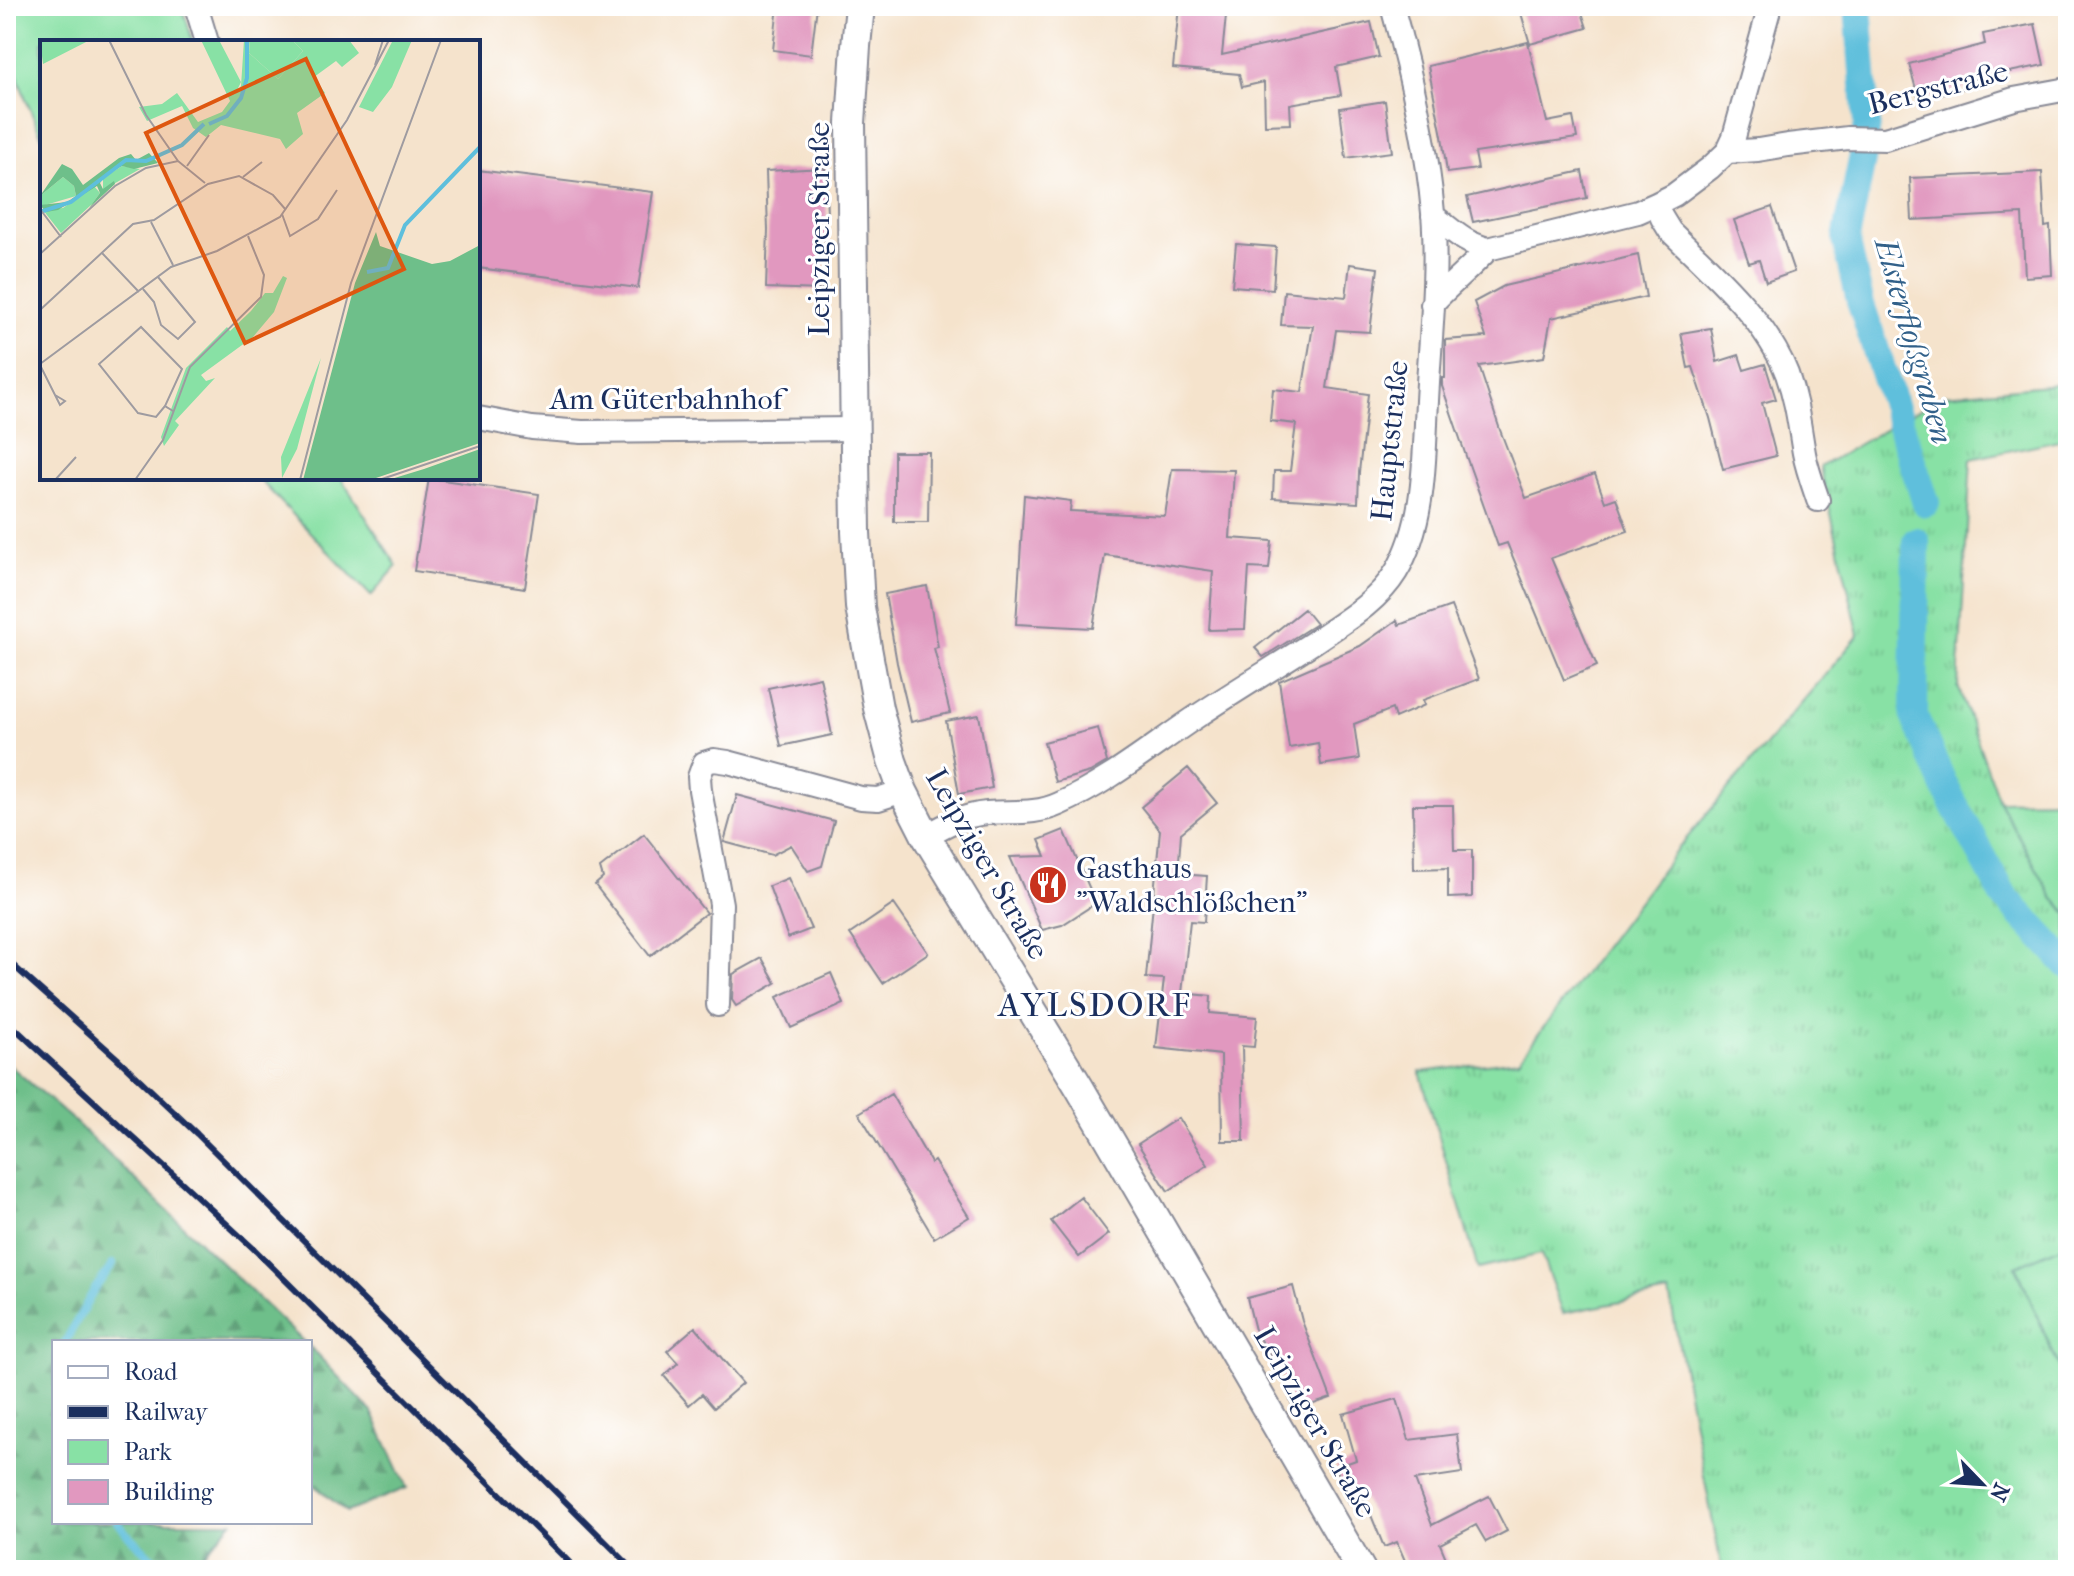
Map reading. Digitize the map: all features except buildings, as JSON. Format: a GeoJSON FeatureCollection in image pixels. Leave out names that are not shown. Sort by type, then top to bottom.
{"type":"FeatureCollection","features":[{"type":"Feature","properties":{"kind":"street"},"geometry":{"type":"LineString","coordinates":[[196,6],[206,40]]}},
{"type":"Feature","properties":{"kind":"street","name":"Leipziger Straße"},"geometry":{"type":"LineString","coordinates":[[860,6],[851,123],[856,545],[860,607],[883,732],[903,791],[926,836],[1079,1087],[1361,1570]]}},
{"type":"Feature","properties":{"kind":"street","name":"Hauptstraße"},"geometry":{"type":"LineString","coordinates":[[926,836],[950,822],[985,813],[1029,812],[1057,805],[1092,787],[1354,615],[1394,575],[1405,554],[1418,514],[1432,304],[1433,216],[1417,103],[1392,6]]}},
{"type":"Feature","properties":{"kind":"street"},"geometry":{"type":"LineString","coordinates":[[1433,216],[1455,235],[1470,244],[1488,249],[1638,212],[1674,195],[1727,152],[1740,120],[1770,6]]}},
{"type":"Feature","properties":{"kind":"street","name":"Bergstraße"},"geometry":{"type":"LineString","coordinates":[[1727,152],[1848,138],[1885,139],[2014,99],[2068,89]]}},
{"type":"Feature","properties":{"kind":"street"},"geometry":{"type":"LineString","coordinates":[[1656,204],[1670,231],[1714,274],[1776,351],[1795,399],[1804,453],[1818,500]]}},
{"type":"Feature","properties":{"kind":"street"},"geometry":{"type":"LineString","coordinates":[[1432,304],[1488,249]]}},
{"type":"Feature","properties":{"kind":"street","name":"Am Güterbahnhof"},"geometry":{"type":"LineString","coordinates":[[480,418],[532,428],[582,432],[855,429]]}},
{"type":"Feature","properties":{"kind":"street"},"geometry":{"type":"LineString","coordinates":[[718,1005],[721,904],[700,790],[699,777],[704,763],[714,760],[728,762],[861,798],[878,799],[903,791]]}},
{"type":"Feature","properties":{"kind":"green space"},"geometry":{"type":"Polygon","coordinates":[[[6,6],[182,6],[192,40],[40,40],[40,132],[12,57],[6,6]]]}},
{"type":"Feature","properties":{"kind":"green space"},"geometry":{"type":"Polygon","coordinates":[[[2068,383],[2068,438],[1971,459],[1958,686],[1999,801],[2053,898],[2068,914],[2068,1244],[2016,1267],[2068,1388],[2068,1570],[1722,1570],[1669,1293],[1563,1313],[1541,1254],[1478,1269],[1420,1072],[1519,1060],[1680,846],[1859,635],[1820,467],[1944,395],[2068,383]]]}},
{"type":"Feature","properties":{"kind":"green space"},"geometry":{"type":"Polygon","coordinates":[[[260,480],[342,480],[397,566],[371,596],[260,480]]]}},
{"type":"Feature","properties":{"kind":"green space"},"geometry":{"type":"Polygon","coordinates":[[[2068,800],[2068,914],[2053,898],[1999,801],[2068,800]]]}},
{"type":"Feature","properties":{"kind":"green space"},"geometry":{"type":"Polygon","coordinates":[[[6,1062],[75,1122],[302,1340],[52,1340],[52,1524],[230,1524],[190,1570],[6,1570],[6,1062]]]}},
{"type":"Feature","properties":{"kind":"green space"},"geometry":{"type":"Polygon","coordinates":[[[2068,1244],[2068,1388],[2016,1266],[2068,1244]]]}},
{"type":"Feature","properties":{"kind":"green space"},"geometry":{"type":"Polygon","coordinates":[[[312,1349],[372,1412],[407,1488],[347,1512],[312,1484],[312,1349]]]}},
{"type":"Feature","properties":{"kind":"waterway","name":"Elsterfloßgraben"},"geometry":{"type":"LineString","coordinates":[[1858,6],[1867,124],[1846,239],[1860,301],[1926,503]]}},
{"type":"Feature","properties":{"kind":"waterway","name":"Elsterfloßgraben"},"geometry":{"type":"LineString","coordinates":[[1916,541],[1914,716],[1945,787],[2004,896],[2068,965]]}},
{"type":"Feature","properties":{"kind":"waterway"},"geometry":{"type":"LineString","coordinates":[[66,1340],[94,1290],[113,1264]]}},
{"type":"Feature","properties":{"kind":"waterway"},"geometry":{"type":"LineString","coordinates":[[119,1524],[165,1570]]}},
{"type":"Feature","properties":{"kind":"railway"},"geometry":{"type":"LineString","coordinates":[[6,959],[197,1134],[634,1570]]}},
{"type":"Feature","properties":{"kind":"railway"},"geometry":{"type":"LineString","coordinates":[[6,1020],[254,1249],[577,1570]]}},
{"type":"Feature","properties":{"kind":"place","name":"Gasthaus \"Waldschlößchen\""},"geometry":{"type":"Point","coordinates":[1048,885]}},
{"type":"Feature","properties":{"kind":"district","name":"AYLSDORF"},"geometry":{"type":"Point","coordinates":[1095,1005]}}]}
